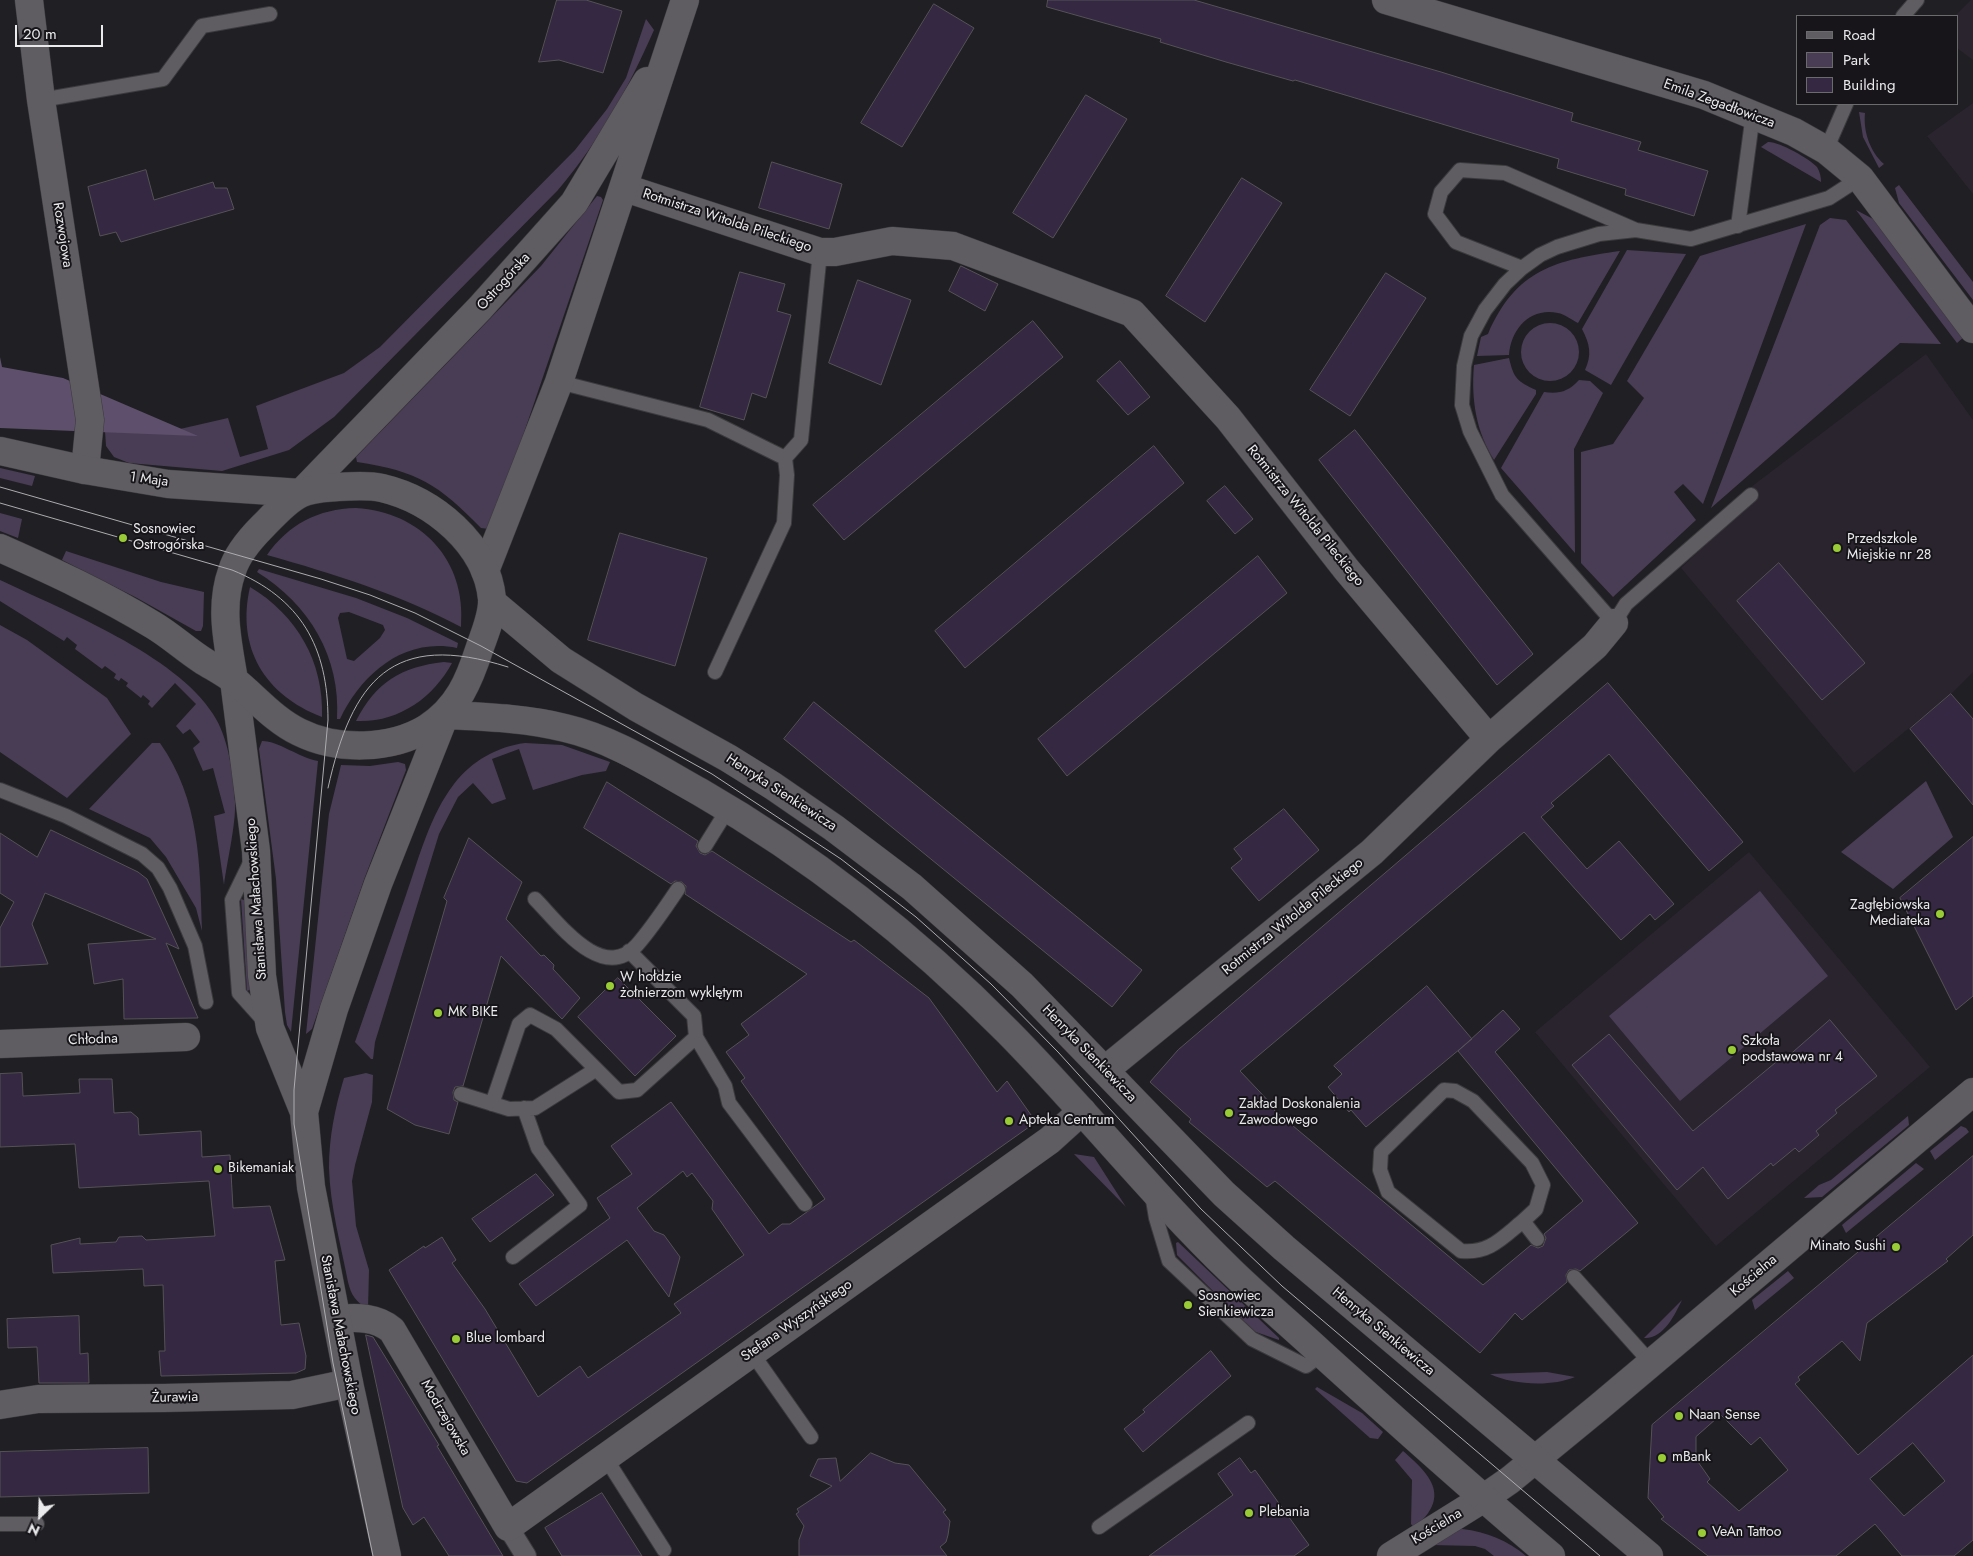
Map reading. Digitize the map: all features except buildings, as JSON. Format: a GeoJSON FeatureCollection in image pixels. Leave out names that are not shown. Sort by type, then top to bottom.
{"type":"FeatureCollection","features":[{"type":"Feature","properties":{"kind":"street","name":"Rozwojowa"},"geometry":{"type":"LineString","coordinates":[[29,0],[41,100],[90,420],[85,470]]}},
{"type":"Feature","properties":{"kind":"street","name":"Ostrogórska"},"geometry":{"type":"LineString","coordinates":[[485,571],[559,382],[685,0]]}},
{"type":"Feature","properties":{"kind":"street","name":"Emila Zegadłowicza"},"geometry":{"type":"LineString","coordinates":[[1386,0],[1704,95],[1794,132],[1826,150],[1860,178],[1973,329]]}},
{"type":"Feature","properties":{"kind":"street","name":"Ostrogórska"},"geometry":{"type":"LineString","coordinates":[[234,680],[224,614],[232,570],[250,539],[300,493],[480,308],[574,203],[671,42]]}},
{"type":"Feature","properties":{"kind":"street","name":"Rotmistrza Witolda Pileckiego"},"geometry":{"type":"LineString","coordinates":[[624,188],[820,252],[835,252],[892,241],[953,246],[1132,313],[1228,418],[1346,569],[1489,739],[1372,852],[1105,1070]]}},
{"type":"Feature","properties":{"kind":"street","name":"1 Maja"},"geometry":{"type":"LineString","coordinates":[[0,452],[85,470],[168,484],[300,493],[354,486],[380,488],[427,506],[453,525],[470,546],[485,571],[492,602]]}},
{"type":"Feature","properties":{"kind":"street"},"geometry":{"type":"LineString","coordinates":[[0,548],[105,598],[155,626],[234,680],[257,702],[300,733],[347,745],[373,745],[399,740],[423,730],[445,715],[462,691],[472,671],[486,631],[492,602]]}},
{"type":"Feature","properties":{"kind":"street","name":"Henryka Sienkiewicza"},"geometry":{"type":"LineString","coordinates":[[492,602],[560,660],[636,708],[728,758],[773,786],[873,857],[994,958],[1224,1194],[1284,1248],[1649,1556]]}},
{"type":"Feature","properties":{"kind":"street"},"geometry":{"type":"LineString","coordinates":[[1489,739],[1595,646],[1614,623]]}},
{"type":"Feature","properties":{"kind":"street","name":"Stanisława Małachowskiego"},"geometry":{"type":"LineString","coordinates":[[234,680],[256,851],[262,976],[270,1028],[304,1112],[311,1187],[349,1383],[387,1556]]}},
{"type":"Feature","properties":{"kind":"street"},"geometry":{"type":"LineString","coordinates":[[445,715],[520,719],[568,728],[619,748],[728,809],[828,876],[915,945],[1009,1033],[1314,1360],[1484,1498],[1551,1556]]}},
{"type":"Feature","properties":{"kind":"street","name":"Stanisława Małachowskiego"},"geometry":{"type":"LineString","coordinates":[[304,1112],[334,1009],[378,884],[445,715]]}},
{"type":"Feature","properties":{"kind":"street","name":"Chłodna"},"geometry":{"type":"LineString","coordinates":[[0,1044],[186,1037]]}},
{"type":"Feature","properties":{"kind":"street","name":"Kościelna"},"geometry":{"type":"LineString","coordinates":[[1391,1556],[1484,1498],[1534,1460],[1973,1092]]}},
{"type":"Feature","properties":{"kind":"street","name":"Stefana Wyszyńskiego"},"geometry":{"type":"LineString","coordinates":[[508,1526],[1050,1140],[1082,1111]]}},
{"type":"Feature","properties":{"kind":"street","name":"Modrzejowska"},"geometry":{"type":"LineString","coordinates":[[337,1319],[356,1318],[374,1320],[392,1330],[526,1556]]}},
{"type":"Feature","properties":{"kind":"street","name":"Żurawia"},"geometry":{"type":"LineString","coordinates":[[0,1405],[38,1399],[292,1395],[349,1383]]}},
{"type":"Feature","properties":{"kind":"lane"},"geometry":{"type":"LineString","coordinates":[[1903,15],[1917,0]]}},
{"type":"Feature","properties":{"kind":"lane"},"geometry":{"type":"LineString","coordinates":[[41,100],[163,79],[202,26],[270,14]]}},
{"type":"Feature","properties":{"kind":"lane"},"geometry":{"type":"LineString","coordinates":[[1826,150],[1846,105]]}},
{"type":"Feature","properties":{"kind":"lane"},"geometry":{"type":"LineString","coordinates":[[1738,226],[1753,114]]}},
{"type":"Feature","properties":{"kind":"lane"},"geometry":{"type":"LineString","coordinates":[[1522,268],[1456,242],[1435,214],[1441,192],[1460,170],[1505,172],[1636,230],[1691,239],[1829,198],[1860,178]]}},
{"type":"Feature","properties":{"kind":"lane"},"geometry":{"type":"LineString","coordinates":[[1636,230],[1599,234],[1557,247],[1540,255],[1522,268],[1506,284],[1485,310],[1471,336],[1464,366],[1462,405],[1470,431],[1502,495],[1614,623],[1626,604],[1751,495]]}},
{"type":"Feature","properties":{"kind":"lane"},"geometry":{"type":"LineString","coordinates":[[715,672],[784,523],[787,475],[785,458],[801,440],[820,252]]}},
{"type":"Feature","properties":{"kind":"lane"},"geometry":{"type":"LineString","coordinates":[[559,382],[708,420],[785,458]]}},
{"type":"Feature","properties":{"kind":"lane"},"geometry":{"type":"LineString","coordinates":[[0,790],[66,816],[142,854],[158,868],[170,888],[195,946],[206,1002]]}},
{"type":"Feature","properties":{"kind":"lane"},"geometry":{"type":"LineString","coordinates":[[705,846],[728,809]]}},
{"type":"Feature","properties":{"kind":"lane"},"geometry":{"type":"LineString","coordinates":[[535,899],[586,950],[601,957],[619,958],[636,947],[678,889]]}},
{"type":"Feature","properties":{"kind":"lane"},"geometry":{"type":"LineString","coordinates":[[629,951],[694,1016],[696,1037],[725,1086],[729,1103],[805,1204]]}},
{"type":"Feature","properties":{"kind":"lane"},"geometry":{"type":"LineString","coordinates":[[492,1104],[518,1024],[530,1015],[556,1029],[619,1092],[637,1090],[696,1037]]}},
{"type":"Feature","properties":{"kind":"lane"},"geometry":{"type":"LineString","coordinates":[[460,1094],[510,1109],[535,1108],[595,1070]]}},
{"type":"Feature","properties":{"kind":"lane"},"geometry":{"type":"LineString","coordinates":[[1444,1090],[1455,1091],[1473,1100],[1532,1163],[1543,1185],[1536,1209],[1522,1221],[1490,1247],[1476,1253],[1461,1251],[1388,1192],[1380,1170],[1381,1152],[1399,1132],[1444,1090]]}},
{"type":"Feature","properties":{"kind":"lane"},"geometry":{"type":"LineString","coordinates":[[513,1257],[580,1205],[538,1148],[524,1108]]}},
{"type":"Feature","properties":{"kind":"lane"},"geometry":{"type":"LineString","coordinates":[[1151,1186],[1156,1218],[1169,1260],[1252,1340],[1314,1360]]}},
{"type":"Feature","properties":{"kind":"lane"},"geometry":{"type":"LineString","coordinates":[[1522,1221],[1537,1239]]}},
{"type":"Feature","properties":{"kind":"lane"},"geometry":{"type":"LineString","coordinates":[[1574,1277],[1651,1363]]}},
{"type":"Feature","properties":{"kind":"lane"},"geometry":{"type":"LineString","coordinates":[[752,1353],[811,1437]]}},
{"type":"Feature","properties":{"kind":"lane"},"geometry":{"type":"LineString","coordinates":[[1099,1527],[1248,1423]]}},
{"type":"Feature","properties":{"kind":"lane"},"geometry":{"type":"LineString","coordinates":[[604,1457],[664,1550]]}},
{"type":"Feature","properties":{"kind":"lane"},"geometry":{"type":"LineString","coordinates":[[0,1524],[37,1524]]}},
{"type":"Feature","properties":{"kind":"shaded area"},"geometry":{"type":"Polygon","coordinates":[[[1973,0],[1973,60],[1958,49],[1958,15],[1956,15],[1973,0]]]}},
{"type":"Feature","properties":{"kind":"shaded area"},"geometry":{"type":"Polygon","coordinates":[[[1973,103],[1973,194],[1927,136],[1973,103]]]}},
{"type":"Feature","properties":{"kind":"shaded area","name":"Przedszkole Miejskie nr 28"},"geometry":{"type":"Polygon","coordinates":[[[1926,354],[1973,420],[1973,672],[1951,694],[1854,773],[1681,568],[1723,528],[1758,499],[1751,487],[1926,354]]]}},
{"type":"Feature","properties":{"kind":"shaded area"},"geometry":{"type":"Polygon","coordinates":[[[0,357],[2,367],[63,378],[198,436],[0,428],[0,357]]]}},
{"type":"Feature","properties":{"kind":"shaded area","name":"Szkoła podstawowa nr 4"},"geometry":{"type":"Polygon","coordinates":[[[1749,852],[1930,1067],[1716,1246],[1535,1032],[1749,852]]]}},
{"type":"Feature","properties":{"kind":"green space"},"geometry":{"type":"Polygon","coordinates":[[[646,19],[654,30],[644,52],[612,114],[573,171],[558,190],[334,417],[289,450],[222,471],[129,463],[114,457],[106,446],[105,431],[180,429],[228,418],[240,457],[268,449],[256,406],[344,373],[380,347],[575,150],[607,109],[626,78],[646,19]]]}},
{"type":"Feature","properties":{"kind":"green space"},"geometry":{"type":"Polygon","coordinates":[[[1859,112],[1865,113],[1866,134],[1871,147],[1884,164],[1879,168],[1863,137],[1859,112]]]}},
{"type":"Feature","properties":{"kind":"green space"},"geometry":{"type":"Polygon","coordinates":[[[1768,142],[1786,147],[1817,167],[1821,176],[1821,182],[1761,147],[1768,142]]]}},
{"type":"Feature","properties":{"kind":"green space"},"geometry":{"type":"Polygon","coordinates":[[[1899,185],[1973,282],[1973,300],[1899,203],[1895,188],[1899,185]]]}},
{"type":"Feature","properties":{"kind":"green space"},"geometry":{"type":"Polygon","coordinates":[[[597,196],[603,200],[493,524],[489,529],[481,528],[452,501],[426,482],[396,470],[357,462],[356,457],[541,266],[597,196]]]}},
{"type":"Feature","properties":{"kind":"green space"},"geometry":{"type":"Polygon","coordinates":[[[1856,210],[1875,220],[1965,336],[1957,343],[1856,210]]]}},
{"type":"Feature","properties":{"kind":"green space"},"geometry":{"type":"Polygon","coordinates":[[[1830,218],[1846,220],[1941,344],[1900,343],[1711,508],[1820,225],[1830,218]]]}},
{"type":"Feature","properties":{"kind":"green space"},"geometry":{"type":"Polygon","coordinates":[[[1806,224],[1703,504],[1683,484],[1674,492],[1696,520],[1613,597],[1581,563],[1581,452],[1613,444],[1644,398],[1627,381],[1700,256],[1806,224]]]}},
{"type":"Feature","properties":{"kind":"green space"},"geometry":{"type":"Polygon","coordinates":[[[1627,250],[1686,254],[1611,385],[1585,370],[1589,359],[1589,349],[1582,329],[1627,250]]]}},
{"type":"Feature","properties":{"kind":"green space"},"geometry":{"type":"Polygon","coordinates":[[[1620,251],[1578,323],[1558,313],[1539,313],[1524,322],[1518,329],[1509,355],[1477,356],[1481,337],[1488,334],[1499,312],[1511,295],[1525,282],[1557,264],[1597,254],[1620,251]]]}},
{"type":"Feature","properties":{"kind":"green space"},"geometry":{"type":"Polygon","coordinates":[[[1550,323],[1561,325],[1574,336],[1579,352],[1577,363],[1566,376],[1550,381],[1539,379],[1526,368],[1521,352],[1523,341],[1534,328],[1550,323]]]}},
{"type":"Feature","properties":{"kind":"green space"},"geometry":{"type":"Polygon","coordinates":[[[1509,358],[1517,378],[1536,390],[1536,394],[1494,460],[1483,438],[1476,414],[1473,390],[1474,365],[1509,358]]]}},
{"type":"Feature","properties":{"kind":"green space"},"geometry":{"type":"Polygon","coordinates":[[[1579,380],[1590,381],[1603,393],[1574,449],[1575,553],[1501,468],[1544,392],[1554,393],[1563,391],[1579,380]]]}},
{"type":"Feature","properties":{"kind":"green space"},"geometry":{"type":"Polygon","coordinates":[[[0,468],[35,476],[32,486],[0,478],[0,468]]]}},
{"type":"Feature","properties":{"kind":"green space"},"geometry":{"type":"Polygon","coordinates":[[[356,508],[379,512],[401,519],[419,530],[435,544],[448,561],[456,581],[461,603],[461,627],[414,604],[366,586],[267,555],[285,535],[306,520],[329,511],[356,508]]]}},
{"type":"Feature","properties":{"kind":"green space"},"geometry":{"type":"Polygon","coordinates":[[[0,513],[22,519],[18,538],[0,531],[0,513]]]}},
{"type":"Feature","properties":{"kind":"green space"},"geometry":{"type":"Polygon","coordinates":[[[66,551],[161,582],[204,592],[203,626],[201,631],[196,631],[137,598],[62,560],[66,551]]]}},
{"type":"Feature","properties":{"kind":"green space"},"geometry":{"type":"Polygon","coordinates":[[[259,569],[356,598],[407,618],[458,643],[457,648],[437,646],[419,648],[402,654],[386,663],[372,674],[349,703],[340,719],[337,719],[337,696],[334,674],[318,634],[292,600],[276,585],[257,572],[259,569]],[[349,612],[340,613],[338,618],[347,659],[354,661],[380,638],[385,630],[383,625],[349,612]]]}},
{"type":"Feature","properties":{"kind":"green space"},"geometry":{"type":"Polygon","coordinates":[[[0,580],[85,620],[146,654],[173,672],[196,693],[213,714],[226,745],[235,802],[233,832],[224,885],[214,816],[225,813],[213,768],[203,771],[193,748],[200,742],[190,729],[183,734],[176,726],[196,704],[175,683],[152,708],[148,704],[150,701],[143,695],[141,698],[126,686],[128,683],[121,678],[119,681],[114,678],[116,674],[105,666],[102,669],[75,649],[77,645],[67,637],[64,641],[0,601],[0,580]]]}},
{"type":"Feature","properties":{"kind":"green space"},"geometry":{"type":"Polygon","coordinates":[[[250,587],[267,598],[281,611],[294,626],[304,642],[318,677],[322,717],[302,708],[285,696],[270,682],[259,667],[247,630],[250,587]]]}},
{"type":"Feature","properties":{"kind":"green space"},"geometry":{"type":"Polygon","coordinates":[[[0,625],[27,640],[107,698],[131,734],[67,798],[0,752],[0,625]]]}},
{"type":"Feature","properties":{"kind":"green space"},"geometry":{"type":"Polygon","coordinates":[[[444,662],[452,663],[444,676],[435,687],[413,706],[386,718],[356,721],[372,696],[391,679],[415,668],[444,662]]]}},
{"type":"Feature","properties":{"kind":"green space"},"geometry":{"type":"Polygon","coordinates":[[[262,741],[275,744],[318,761],[291,1032],[287,1025],[285,1012],[276,879],[259,749],[262,741]]]}},
{"type":"Feature","properties":{"kind":"green space"},"geometry":{"type":"Polygon","coordinates":[[[152,743],[160,743],[173,765],[183,787],[190,810],[198,857],[202,931],[196,908],[166,857],[150,838],[89,809],[152,743]]]}},
{"type":"Feature","properties":{"kind":"green space"},"geometry":{"type":"Polygon","coordinates":[[[525,743],[562,745],[610,762],[606,771],[582,775],[533,790],[519,749],[492,759],[506,799],[492,804],[473,783],[458,797],[439,834],[375,1042],[373,1059],[371,1059],[355,1042],[421,852],[438,809],[454,784],[469,768],[485,756],[504,748],[525,743]]]}},
{"type":"Feature","properties":{"kind":"green space"},"geometry":{"type":"Polygon","coordinates":[[[398,762],[405,764],[406,770],[365,877],[312,1029],[306,1034],[329,814],[341,765],[370,766],[398,762]]]}},
{"type":"Feature","properties":{"kind":"green space"},"geometry":{"type":"Polygon","coordinates":[[[1926,781],[1953,837],[1893,889],[1841,852],[1926,781]]]}},
{"type":"Feature","properties":{"kind":"green space"},"geometry":{"type":"Polygon","coordinates":[[[1760,891],[1828,976],[1680,1101],[1609,1016],[1760,891]]]}},
{"type":"Feature","properties":{"kind":"green space"},"geometry":{"type":"Polygon","coordinates":[[[241,899],[244,900],[252,989],[247,991],[241,899]]]}},
{"type":"Feature","properties":{"kind":"green space"},"geometry":{"type":"Polygon","coordinates":[[[366,1073],[373,1075],[372,1102],[352,1181],[356,1226],[369,1270],[368,1309],[360,1304],[349,1287],[334,1211],[329,1168],[333,1123],[344,1078],[366,1073]]]}},
{"type":"Feature","properties":{"kind":"green space"},"geometry":{"type":"Polygon","coordinates":[[[1908,1116],[1909,1125],[1822,1197],[1804,1198],[1819,1185],[1831,1180],[1908,1116]]]}},
{"type":"Feature","properties":{"kind":"green space"},"geometry":{"type":"Polygon","coordinates":[[[1961,1126],[1969,1132],[1935,1160],[1930,1151],[1961,1126]]]}},
{"type":"Feature","properties":{"kind":"green space"},"geometry":{"type":"Polygon","coordinates":[[[1074,1154],[1094,1157],[1126,1207],[1074,1154]]]}},
{"type":"Feature","properties":{"kind":"green space"},"geometry":{"type":"Polygon","coordinates":[[[1916,1163],[1924,1169],[1846,1233],[1842,1225],[1916,1163]]]}},
{"type":"Feature","properties":{"kind":"green space"},"geometry":{"type":"Polygon","coordinates":[[[1178,1242],[1279,1340],[1253,1331],[1177,1255],[1176,1243],[1178,1242]]]}},
{"type":"Feature","properties":{"kind":"green space"},"geometry":{"type":"Polygon","coordinates":[[[1788,1271],[1794,1278],[1755,1310],[1752,1300],[1788,1271]]]}},
{"type":"Feature","properties":{"kind":"green space"},"geometry":{"type":"Polygon","coordinates":[[[1682,1300],[1668,1325],[1663,1330],[1651,1337],[1644,1338],[1682,1300]]]}},
{"type":"Feature","properties":{"kind":"green space"},"geometry":{"type":"Polygon","coordinates":[[[1547,1372],[1575,1377],[1555,1382],[1532,1383],[1510,1381],[1490,1374],[1547,1372]]]}},
{"type":"Feature","properties":{"kind":"green space"},"geometry":{"type":"Polygon","coordinates":[[[1317,1387],[1362,1413],[1383,1432],[1378,1439],[1370,1438],[1315,1389],[1317,1387]]]}},
{"type":"Feature","properties":{"kind":"green space"},"geometry":{"type":"Polygon","coordinates":[[[1403,1451],[1422,1469],[1433,1487],[1434,1497],[1432,1506],[1425,1517],[1414,1528],[1411,1524],[1412,1480],[1395,1460],[1403,1451]]]}},
{"type":"Feature","properties":{"kind":"green space"},"geometry":{"type":"Polygon","coordinates":[[[1462,1529],[1480,1532],[1496,1538],[1511,1545],[1526,1556],[1494,1556],[1485,1549],[1475,1546],[1433,1545],[1452,1530],[1462,1529]]]}},
{"type":"Feature","properties":{"kind":"tram line"},"geometry":{"type":"LineString","coordinates":[[0,487],[321,579],[370,595],[415,613],[481,646],[712,774],[841,859],[916,917],[991,984],[1058,1052],[1201,1209],[1282,1286],[1600,1556]]}},
{"type":"Feature","properties":{"kind":"tram line"},"geometry":{"type":"LineString","coordinates":[[0,503],[232,570],[256,581],[276,595],[293,611],[306,628],[316,648],[323,670],[327,694],[328,720],[294,1090],[294,1124],[333,1363],[373,1556]]}},
{"type":"Feature","properties":{"kind":"tram line"},"geometry":{"type":"LineString","coordinates":[[328,788],[338,750],[350,718],[365,692],[384,673],[406,661],[434,655],[468,657],[508,667]]}},
{"type":"Feature","properties":{"kind":"place","name":"Sosnowiec Ostrogórska"},"geometry":{"type":"Point","coordinates":[123,538]}},
{"type":"Feature","properties":{"kind":"place","name":"Przedszkole Miejskie nr 28"},"geometry":{"type":"Point","coordinates":[1837,548]}},
{"type":"Feature","properties":{"kind":"place","name":"Zagłębiowska Mediateka"},"geometry":{"type":"Point","coordinates":[1940,914]}},
{"type":"Feature","properties":{"kind":"place","name":"W hołdzie żołnierzom wyklętym"},"geometry":{"type":"Point","coordinates":[610,986]}},
{"type":"Feature","properties":{"kind":"place","name":"MK BIKE"},"geometry":{"type":"Point","coordinates":[438,1013]}},
{"type":"Feature","properties":{"kind":"place","name":"Szkoła podstawowa nr 4"},"geometry":{"type":"Point","coordinates":[1732,1050]}},
{"type":"Feature","properties":{"kind":"place","name":"Zakład Doskonalenia Zawodowego"},"geometry":{"type":"Point","coordinates":[1229,1113]}},
{"type":"Feature","properties":{"kind":"place","name":"Apteka Centrum"},"geometry":{"type":"Point","coordinates":[1009,1121]}},
{"type":"Feature","properties":{"kind":"place","name":"Bikemaniak"},"geometry":{"type":"Point","coordinates":[218,1169]}},
{"type":"Feature","properties":{"kind":"place","name":"Minato Sushi"},"geometry":{"type":"Point","coordinates":[1896,1247]}},
{"type":"Feature","properties":{"kind":"place","name":"Sosnowiec Sienkiewicza"},"geometry":{"type":"Point","coordinates":[1188,1305]}},
{"type":"Feature","properties":{"kind":"place","name":"Blue lombard"},"geometry":{"type":"Point","coordinates":[456,1339]}},
{"type":"Feature","properties":{"kind":"place","name":"Naan Sense"},"geometry":{"type":"Point","coordinates":[1679,1416]}},
{"type":"Feature","properties":{"kind":"place","name":"mBank"},"geometry":{"type":"Point","coordinates":[1662,1458]}},
{"type":"Feature","properties":{"kind":"place","name":"Plebania"},"geometry":{"type":"Point","coordinates":[1249,1513]}},
{"type":"Feature","properties":{"kind":"place","name":"VeAn Tattoo"},"geometry":{"type":"Point","coordinates":[1702,1533]}}]}
